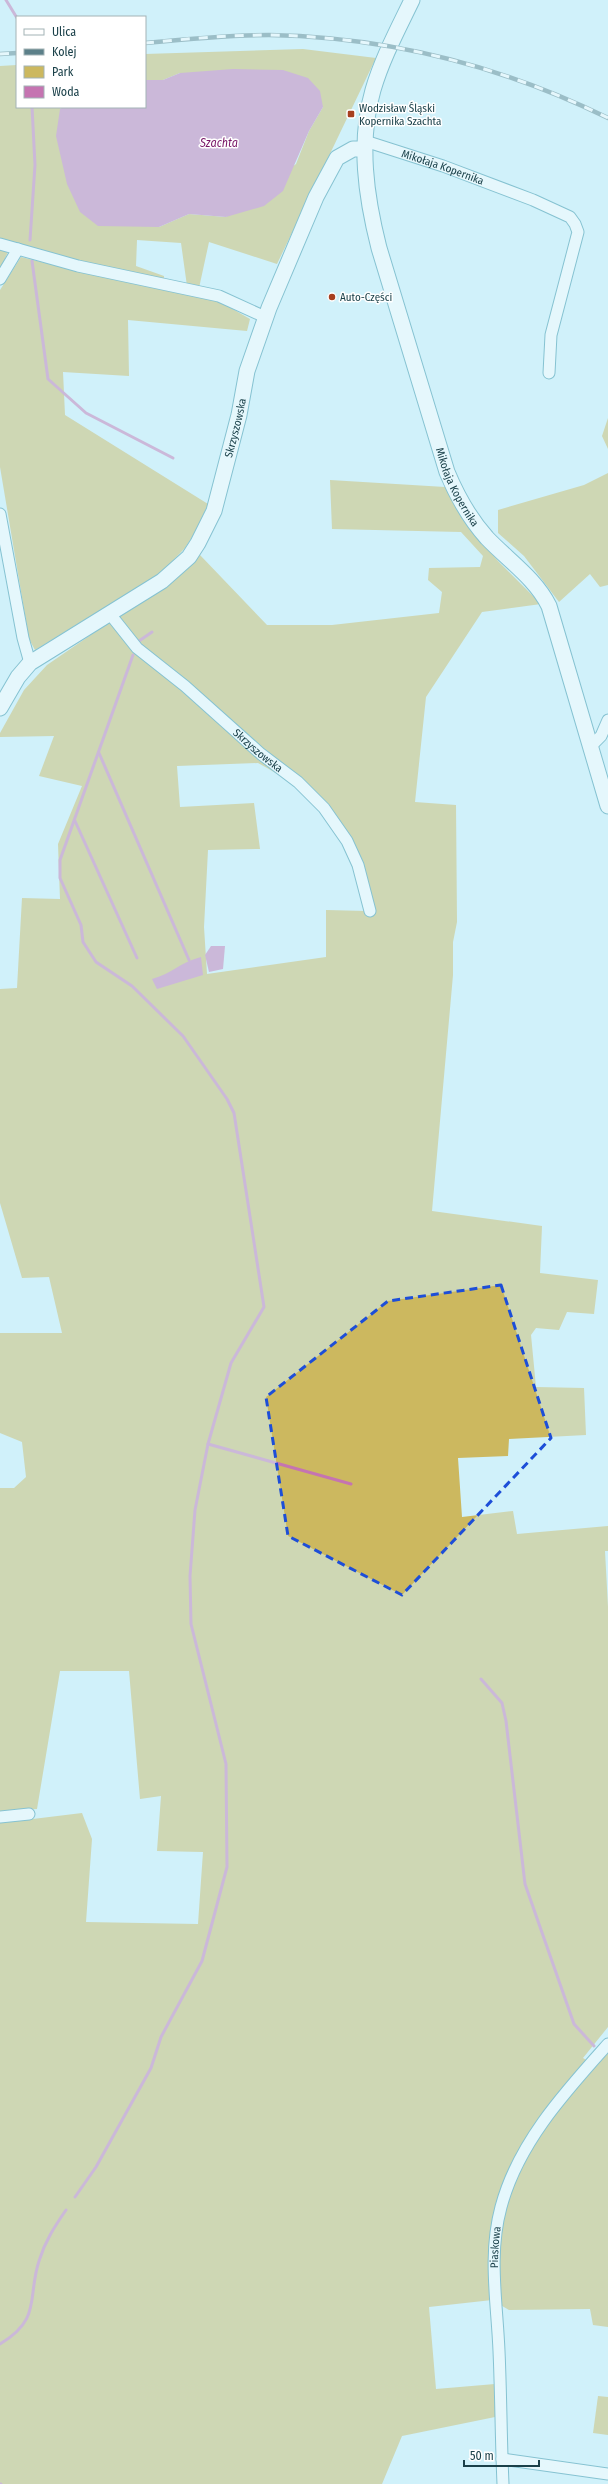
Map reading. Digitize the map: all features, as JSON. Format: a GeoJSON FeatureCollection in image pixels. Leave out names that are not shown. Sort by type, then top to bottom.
{"type":"FeatureCollection","features":[{"type":"Feature","properties":{"kind":"street","name":"Mikołaja Kopernika"},"geometry":{"type":"LineString","coordinates":[[412,0],[376,82],[367,114],[364,145],[369,200],[379,248],[443,462],[468,512],[478,527],[533,582],[547,601],[555,621],[608,806]]}},
{"type":"Feature","properties":{"kind":"street","name":"Mikołaja Kopernika"},"geometry":{"type":"LineString","coordinates":[[364,145],[443,166],[570,216],[578,232],[551,336],[549,373]]}},
{"type":"Feature","properties":{"kind":"street","name":"Skrzyszowska"},"geometry":{"type":"LineString","coordinates":[[0,708],[18,677],[30,663],[110,614],[176,570],[201,538],[222,487],[247,371],[266,317],[316,197],[337,158],[364,145]]}},
{"type":"Feature","properties":{"kind":"street"},"geometry":{"type":"LineString","coordinates":[[0,244],[78,266],[219,296],[266,317]]}},
{"type":"Feature","properties":{"kind":"street"},"geometry":{"type":"LineString","coordinates":[[0,279],[18,249]]}},
{"type":"Feature","properties":{"kind":"street"},"geometry":{"type":"LineString","coordinates":[[0,514],[23,638],[30,663]]}},
{"type":"Feature","properties":{"kind":"street","name":"Skrzyszowska"},"geometry":{"type":"LineString","coordinates":[[110,614],[137,648],[185,686],[261,754],[298,782],[324,808],[347,841],[358,866],[370,912]]}},
{"type":"Feature","properties":{"kind":"street"},"geometry":{"type":"LineString","coordinates":[[590,746],[601,736],[608,720]]}},
{"type":"Feature","properties":{"kind":"street"},"geometry":{"type":"LineString","coordinates":[[0,1817],[29,1814]]}},
{"type":"Feature","properties":{"kind":"street","name":"Piaskowa"},"geometry":{"type":"LineString","coordinates":[[503,2484],[500,2368],[493,2250],[501,2206],[519,2162],[535,2134],[571,2086],[608,2044]]}},
{"type":"Feature","properties":{"kind":"street"},"geometry":{"type":"LineString","coordinates":[[502,2459],[608,2474]]}},
{"type":"Feature","properties":{"kind":"highlighted area"},"geometry":{"type":"Polygon","coordinates":[[[501,1285],[551,1438],[402,1595],[288,1536],[266,1397],[388,1301],[501,1285]]]}},
{"type":"Feature","properties":{"kind":"green space"},"geometry":{"type":"Polygon","coordinates":[[[303,49],[376,58],[277,264],[209,242],[199,288],[187,286],[181,243],[137,240],[136,266],[164,276],[164,282],[79,263],[0,240],[0,66],[16,65],[16,108],[62,108],[60,109],[159,227],[189,214],[226,217],[296,164],[309,131],[323,107],[180,73],[163,80],[146,80],[146,54],[303,49]]]}},
{"type":"Feature","properties":{"kind":"green space"},"geometry":{"type":"Polygon","coordinates":[[[0,248],[9,250],[0,269],[0,248]]]}},
{"type":"Feature","properties":{"kind":"green space"},"geometry":{"type":"Polygon","coordinates":[[[21,257],[78,271],[217,300],[250,319],[247,331],[128,320],[129,376],[63,372],[65,415],[208,504],[197,529],[185,548],[160,574],[35,650],[29,639],[0,467],[0,290],[21,257]]]}},
{"type":"Feature","properties":{"kind":"green space"},"geometry":{"type":"Polygon","coordinates":[[[608,418],[608,449],[602,436],[608,418]]]}},
{"type":"Feature","properties":{"kind":"green space"},"geometry":{"type":"Polygon","coordinates":[[[608,473],[608,585],[600,587],[590,574],[559,602],[524,556],[498,533],[498,510],[584,485],[608,473]]]}},
{"type":"Feature","properties":{"kind":"green space"},"geometry":{"type":"Polygon","coordinates":[[[330,480],[445,487],[469,527],[498,561],[541,604],[482,612],[426,697],[415,802],[456,805],[457,922],[453,942],[453,975],[432,1211],[542,1226],[540,1273],[598,1280],[594,1314],[567,1312],[559,1330],[536,1328],[531,1335],[536,1387],[584,1388],[586,1435],[509,1439],[508,1456],[458,1458],[462,1517],[513,1511],[517,1534],[608,1526],[608,1551],[605,1551],[608,1607],[608,2027],[583,2058],[594,2065],[608,2051],[608,2327],[593,2325],[590,2309],[509,2310],[492,2300],[429,2307],[436,2389],[495,2384],[495,2417],[402,2436],[382,2484],[0,2484],[0,1823],[82,1813],[92,1839],[86,1922],[198,1924],[203,1852],[157,1851],[161,1796],[140,1799],[129,1671],[60,1671],[37,1809],[0,1811],[0,1488],[14,1488],[26,1477],[22,1442],[0,1433],[0,1333],[62,1333],[49,1277],[22,1278],[0,1203],[0,989],[17,988],[22,898],[60,899],[58,844],[82,786],[39,776],[54,736],[0,737],[0,733],[24,690],[47,665],[127,610],[200,555],[267,625],[332,625],[439,613],[442,592],[428,580],[429,568],[480,567],[483,556],[461,532],[332,529],[330,480]],[[258,763],[177,766],[180,807],[254,803],[260,849],[208,850],[204,927],[207,974],[326,957],[326,910],[366,911],[347,847],[342,835],[328,814],[321,806],[286,779],[258,763]]]}},
{"type":"Feature","properties":{"kind":"green space"},"geometry":{"type":"Polygon","coordinates":[[[598,2396],[608,2397],[608,2435],[593,2433],[598,2396]]]}},
{"type":"Feature","properties":{"kind":"water","name":"Szachta"},"geometry":{"type":"Polygon","coordinates":[[[233,69],[283,70],[308,78],[320,91],[323,107],[309,131],[283,191],[264,206],[226,217],[189,214],[159,227],[98,226],[80,212],[67,184],[56,136],[60,109],[146,108],[146,80],[163,80],[180,73],[233,69]]]}},
{"type":"Feature","properties":{"kind":"water"},"geometry":{"type":"Polygon","coordinates":[[[211,946],[225,946],[223,969],[209,972],[205,955],[211,946]]]}},
{"type":"Feature","properties":{"kind":"water"},"geometry":{"type":"Polygon","coordinates":[[[201,957],[203,975],[157,989],[152,979],[201,957]]]}},
{"type":"Feature","properties":{"kind":"waterway"},"geometry":{"type":"LineString","coordinates":[[6,0],[16,16]]}},
{"type":"Feature","properties":{"kind":"waterway"},"geometry":{"type":"LineString","coordinates":[[30,240],[35,165],[32,108]]}},
{"type":"Feature","properties":{"kind":"waterway"},"geometry":{"type":"LineString","coordinates":[[32,261],[48,379],[86,413],[173,458]]}},
{"type":"Feature","properties":{"kind":"waterway"},"geometry":{"type":"LineString","coordinates":[[139,641],[152,632]]}},
{"type":"Feature","properties":{"kind":"waterway"},"geometry":{"type":"LineString","coordinates":[[75,2197],[96,2167],[151,2068],[161,2037],[202,1961],[227,1867],[226,1764],[191,1624],[190,1576],[195,1510],[208,1444],[231,1363],[264,1307],[234,1113],[227,1099],[183,1036],[132,986],[96,962],[83,942],[81,925],[60,878],[60,860],[133,655]]}},
{"type":"Feature","properties":{"kind":"waterway"},"geometry":{"type":"LineString","coordinates":[[99,753],[189,960]]}},
{"type":"Feature","properties":{"kind":"waterway"},"geometry":{"type":"LineString","coordinates":[[75,821],[137,958]]}},
{"type":"Feature","properties":{"kind":"waterway"},"geometry":{"type":"LineString","coordinates":[[208,1444],[351,1484]]}},
{"type":"Feature","properties":{"kind":"waterway"},"geometry":{"type":"LineString","coordinates":[[481,1679],[502,1703],[506,1721],[525,1884],[574,2024],[594,2046]]}},
{"type":"Feature","properties":{"kind":"waterway"},"geometry":{"type":"LineString","coordinates":[[0,2344],[13,2335],[28,2317],[41,2254],[66,2210]]}},
{"type":"Feature","properties":{"kind":"railway"},"geometry":{"type":"LineString","coordinates":[[146,43],[223,36],[269,35],[313,37],[401,48],[486,69],[527,83],[608,118]]}},
{"type":"Feature","properties":{"kind":"railway"},"geometry":{"type":"LineString","coordinates":[[0,54],[16,53]]}},
{"type":"Feature","properties":{"kind":"place","name":"Wodzisław Śląski Kopernika Szachta"},"geometry":{"type":"Point","coordinates":[351,114]}},
{"type":"Feature","properties":{"kind":"place","name":"Auto-Części"},"geometry":{"type":"Point","coordinates":[332,297]}}]}
